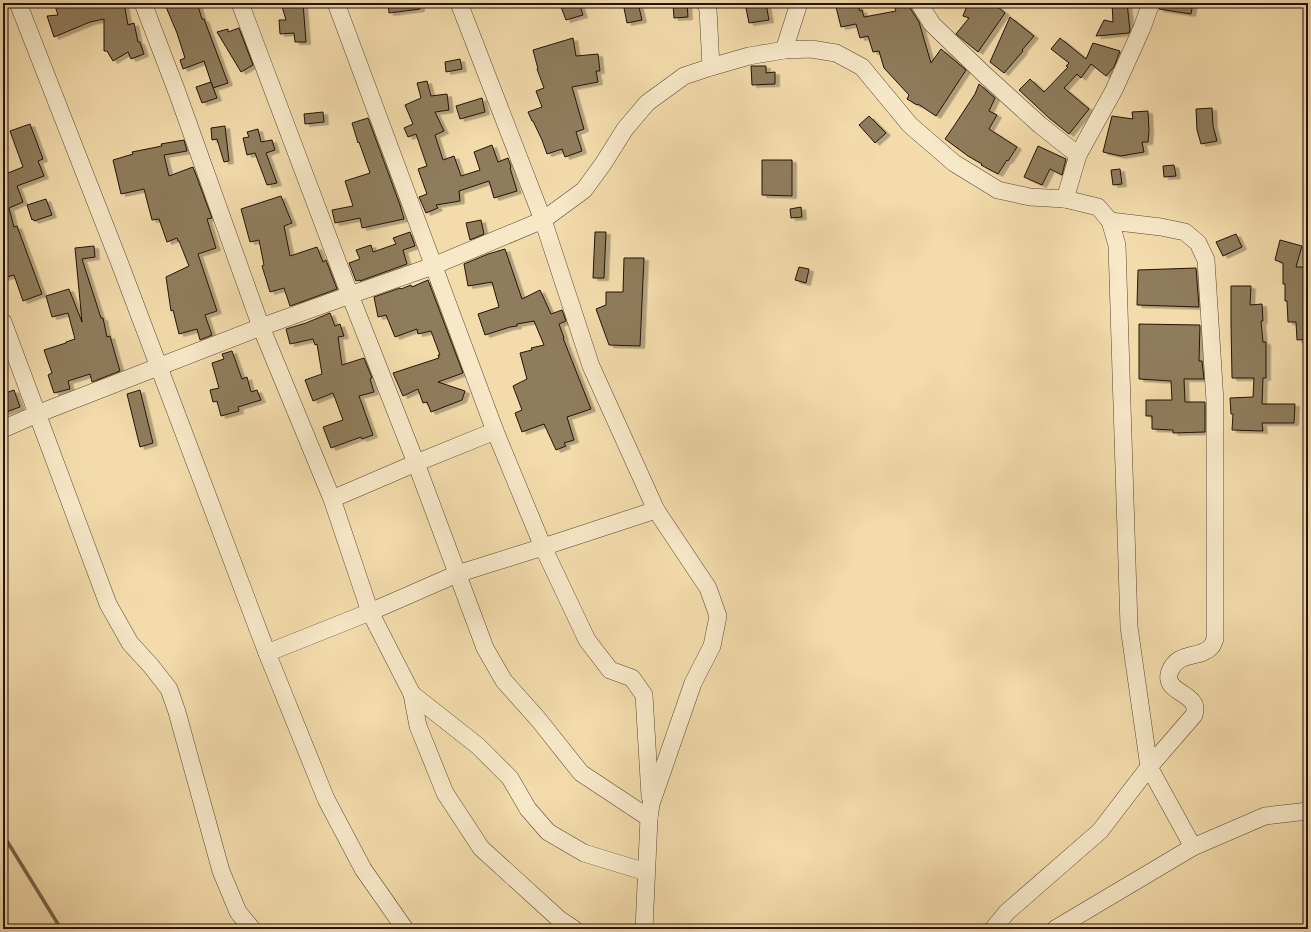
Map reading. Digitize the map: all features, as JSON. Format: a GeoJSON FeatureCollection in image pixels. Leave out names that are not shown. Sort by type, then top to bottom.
{"type":"FeatureCollection","features":[{"type":"Feature","properties":{"kind":"street"},"geometry":{"type":"LineString","coordinates":[[18,3],[267,653],[326,799],[363,869],[405,929]]}},
{"type":"Feature","properties":{"kind":"street"},"geometry":{"type":"LineString","coordinates":[[143,3],[177,92],[262,327],[332,499],[370,612],[412,694],[418,726],[445,793],[481,848],[559,920],[574,929]]}},
{"type":"Feature","properties":{"kind":"street"},"geometry":{"type":"LineString","coordinates":[[240,3],[485,648],[504,681],[538,719],[580,773],[650,811]]}},
{"type":"Feature","properties":{"kind":"street"},"geometry":{"type":"LineString","coordinates":[[336,3],[495,431],[543,547],[587,640],[610,670],[632,678],[644,695],[650,811],[644,929]]}},
{"type":"Feature","properties":{"kind":"street"},"geometry":{"type":"LineString","coordinates":[[459,3],[543,220],[590,366],[656,510],[708,588],[718,616],[712,646],[693,683],[650,811]]}},
{"type":"Feature","properties":{"kind":"street"},"geometry":{"type":"LineString","coordinates":[[705,3],[708,9],[711,67]]}},
{"type":"Feature","properties":{"kind":"street"},"geometry":{"type":"LineString","coordinates":[[784,50],[799,3]]}},
{"type":"Feature","properties":{"kind":"street"},"geometry":{"type":"LineString","coordinates":[[919,3],[932,24],[985,75],[1040,125],[1078,155]]}},
{"type":"Feature","properties":{"kind":"street"},"geometry":{"type":"LineString","coordinates":[[1065,199],[1078,155],[1114,90],[1142,28],[1151,3]]}},
{"type":"Feature","properties":{"kind":"street"},"geometry":{"type":"LineString","coordinates":[[3,429],[37,414],[262,327],[433,266],[543,220],[584,190],[603,164],[625,129],[647,103],[684,76],[748,56],[784,50],[811,49],[836,53],[862,67],[910,125],[954,163],[998,190],[1030,197],[1065,199],[1098,207],[1110,221],[1117,245],[1129,627],[1150,766],[1193,846]]}},
{"type":"Feature","properties":{"kind":"street"},"geometry":{"type":"LineString","coordinates":[[993,929],[1007,912],[1100,831],[1150,766],[1194,715],[1196,710],[1194,703],[1187,696],[1173,687],[1169,679],[1169,673],[1173,666],[1187,656],[1205,652],[1212,646],[1215,639],[1215,402],[1206,260],[1198,243],[1185,232],[1161,227],[1110,221]]}},
{"type":"Feature","properties":{"kind":"street"},"geometry":{"type":"LineString","coordinates":[[3,322],[108,604],[130,643],[169,689],[177,712],[222,871],[238,912],[252,929]]}},
{"type":"Feature","properties":{"kind":"street"},"geometry":{"type":"LineString","coordinates":[[332,499],[495,431]]}},
{"type":"Feature","properties":{"kind":"street"},"geometry":{"type":"LineString","coordinates":[[267,653],[370,612],[457,574],[656,510]]}},
{"type":"Feature","properties":{"kind":"street"},"geometry":{"type":"LineString","coordinates":[[412,694],[478,746],[510,778],[528,809],[548,832],[584,852],[646,872]]}},
{"type":"Feature","properties":{"kind":"street"},"geometry":{"type":"LineString","coordinates":[[1056,929],[1193,846],[1265,816],[1308,811]]}},
{"type":"Feature","properties":{"kind":"building"},"geometry":{"type":"Polygon","coordinates":[[[54,3],[86,3],[87,6],[102,3],[124,3],[128,25],[134,23],[138,42],[140,42],[144,54],[131,59],[128,52],[113,61],[107,51],[104,51],[104,19],[90,22],[54,37],[47,16],[58,15],[54,3]]]}},
{"type":"Feature","properties":{"kind":"building"},"geometry":{"type":"Polygon","coordinates":[[[174,3],[197,3],[228,83],[213,88],[204,61],[183,69],[180,60],[185,58],[177,33],[166,7],[174,3]]]}},
{"type":"Feature","properties":{"kind":"building"},"geometry":{"type":"Polygon","coordinates":[[[281,3],[303,3],[306,42],[295,42],[294,33],[280,34],[279,20],[286,20],[281,3]]]}},
{"type":"Feature","properties":{"kind":"building"},"geometry":{"type":"Polygon","coordinates":[[[388,3],[420,3],[420,9],[389,13],[388,3]]]}},
{"type":"Feature","properties":{"kind":"building"},"geometry":{"type":"Polygon","coordinates":[[[573,3],[579,3],[583,15],[566,20],[561,7],[573,3]]]}},
{"type":"Feature","properties":{"kind":"building"},"geometry":{"type":"Polygon","coordinates":[[[623,3],[638,3],[642,20],[627,23],[623,3]]]}},
{"type":"Feature","properties":{"kind":"building"},"geometry":{"type":"Polygon","coordinates":[[[673,3],[687,3],[688,17],[674,18],[673,3]]]}},
{"type":"Feature","properties":{"kind":"building"},"geometry":{"type":"Polygon","coordinates":[[[835,3],[857,3],[860,11],[862,10],[864,17],[896,11],[893,3],[909,3],[910,8],[919,22],[931,63],[941,49],[966,70],[936,116],[918,104],[917,105],[907,99],[909,95],[884,68],[879,51],[873,52],[868,36],[860,38],[856,24],[841,27],[835,3]]]}},
{"type":"Feature","properties":{"kind":"building"},"geometry":{"type":"Polygon","coordinates":[[[968,3],[993,3],[1005,13],[978,52],[956,34],[969,18],[963,16],[968,3]]]}},
{"type":"Feature","properties":{"kind":"building"},"geometry":{"type":"Polygon","coordinates":[[[1112,3],[1127,3],[1129,33],[1096,36],[1104,20],[1113,22],[1112,3]]]}},
{"type":"Feature","properties":{"kind":"building"},"geometry":{"type":"Polygon","coordinates":[[[1161,3],[1193,3],[1191,14],[1159,9],[1161,3]]]}},
{"type":"Feature","properties":{"kind":"building"},"geometry":{"type":"Polygon","coordinates":[[[766,4],[769,20],[749,23],[746,8],[766,4]]]}},
{"type":"Feature","properties":{"kind":"building"},"geometry":{"type":"Polygon","coordinates":[[[1010,17],[1034,36],[1004,73],[990,62],[1010,17]]]}},
{"type":"Feature","properties":{"kind":"building"},"geometry":{"type":"Polygon","coordinates":[[[239,28],[253,65],[241,72],[217,32],[228,29],[228,32],[239,28]]]}},
{"type":"Feature","properties":{"kind":"building"},"geometry":{"type":"Polygon","coordinates":[[[573,38],[576,56],[598,54],[600,71],[596,71],[598,82],[572,87],[584,129],[576,132],[582,151],[565,157],[562,149],[547,154],[542,140],[528,112],[542,107],[536,91],[544,88],[537,69],[533,50],[573,38]]]}},
{"type":"Feature","properties":{"kind":"building"},"geometry":{"type":"Polygon","coordinates":[[[1060,38],[1086,59],[1093,43],[1120,51],[1114,67],[1106,76],[1091,64],[1081,78],[1077,74],[1064,88],[1089,109],[1069,134],[1049,118],[1019,90],[1030,79],[1044,92],[1068,67],[1066,66],[1069,63],[1051,49],[1060,38]]]}},
{"type":"Feature","properties":{"kind":"building"},"geometry":{"type":"Polygon","coordinates":[[[460,59],[462,69],[446,72],[445,62],[460,59]]]}},
{"type":"Feature","properties":{"kind":"building"},"geometry":{"type":"Polygon","coordinates":[[[751,66],[766,66],[766,73],[775,72],[775,84],[752,85],[751,66]]]}},
{"type":"Feature","properties":{"kind":"building"},"geometry":{"type":"Polygon","coordinates":[[[427,81],[431,96],[447,94],[449,110],[435,112],[444,131],[435,135],[443,160],[454,156],[461,176],[480,170],[474,152],[492,145],[498,162],[508,158],[517,191],[494,198],[489,181],[459,191],[460,201],[436,205],[438,208],[426,213],[419,197],[427,194],[418,169],[427,166],[416,134],[408,137],[404,128],[413,124],[405,105],[421,98],[417,83],[427,81]]]}},
{"type":"Feature","properties":{"kind":"building"},"geometry":{"type":"Polygon","coordinates":[[[211,82],[217,98],[202,103],[196,87],[211,82]]]}},
{"type":"Feature","properties":{"kind":"building"},"geometry":{"type":"Polygon","coordinates":[[[979,84],[995,98],[989,111],[997,115],[989,129],[1017,147],[998,174],[981,165],[982,164],[968,156],[945,139],[975,94],[979,84]]]}},
{"type":"Feature","properties":{"kind":"building"},"geometry":{"type":"Polygon","coordinates":[[[482,98],[485,112],[460,119],[456,106],[482,98]]]}},
{"type":"Feature","properties":{"kind":"building"},"geometry":{"type":"Polygon","coordinates":[[[1212,108],[1213,126],[1217,141],[1201,144],[1197,130],[1196,109],[1212,108]]]}},
{"type":"Feature","properties":{"kind":"building"},"geometry":{"type":"Polygon","coordinates":[[[1148,111],[1148,142],[1142,142],[1144,152],[1121,156],[1103,152],[1112,116],[1133,119],[1132,112],[1148,111]]]}},
{"type":"Feature","properties":{"kind":"building"},"geometry":{"type":"Polygon","coordinates":[[[323,112],[324,122],[305,124],[304,114],[323,112]]]}},
{"type":"Feature","properties":{"kind":"building"},"geometry":{"type":"Polygon","coordinates":[[[869,116],[886,133],[875,143],[859,125],[869,116]]]}},
{"type":"Feature","properties":{"kind":"building"},"geometry":{"type":"Polygon","coordinates":[[[368,118],[404,219],[362,228],[360,218],[335,223],[332,210],[353,206],[345,181],[370,173],[352,123],[368,118]]]}},
{"type":"Feature","properties":{"kind":"building"},"geometry":{"type":"Polygon","coordinates":[[[30,124],[43,159],[38,161],[44,176],[17,186],[23,202],[9,208],[14,227],[17,226],[42,294],[23,301],[14,275],[3,278],[3,256],[8,254],[3,240],[3,175],[23,167],[10,131],[30,124]]]}},
{"type":"Feature","properties":{"kind":"building"},"geometry":{"type":"Polygon","coordinates":[[[225,126],[229,161],[224,162],[217,139],[212,140],[211,128],[225,126]]]}},
{"type":"Feature","properties":{"kind":"building"},"geometry":{"type":"Polygon","coordinates":[[[258,129],[261,142],[272,140],[275,150],[266,153],[277,183],[267,185],[255,153],[247,155],[243,138],[249,137],[247,132],[258,129]]]}},
{"type":"Feature","properties":{"kind":"building"},"geometry":{"type":"Polygon","coordinates":[[[184,140],[187,151],[164,155],[169,176],[193,167],[212,218],[207,219],[216,248],[198,254],[217,311],[205,315],[212,335],[200,340],[197,329],[179,334],[173,310],[171,311],[166,277],[189,266],[179,241],[177,238],[167,242],[159,219],[152,220],[144,189],[121,194],[113,160],[133,154],[132,152],[162,146],[161,144],[184,140]]]}},
{"type":"Feature","properties":{"kind":"building"},"geometry":{"type":"Polygon","coordinates":[[[1038,146],[1066,159],[1062,175],[1050,169],[1042,185],[1024,177],[1038,146]]]}},
{"type":"Feature","properties":{"kind":"building"},"geometry":{"type":"Polygon","coordinates":[[[762,160],[792,160],[792,196],[762,195],[762,160]]]}},
{"type":"Feature","properties":{"kind":"building"},"geometry":{"type":"Polygon","coordinates":[[[1174,165],[1176,176],[1164,177],[1163,166],[1174,165]]]}},
{"type":"Feature","properties":{"kind":"building"},"geometry":{"type":"Polygon","coordinates":[[[1120,169],[1122,184],[1113,185],[1111,170],[1120,169]]]}},
{"type":"Feature","properties":{"kind":"building"},"geometry":{"type":"Polygon","coordinates":[[[281,196],[292,223],[284,226],[290,256],[317,247],[323,262],[326,260],[337,289],[290,306],[284,288],[270,292],[262,266],[264,265],[259,240],[250,242],[241,209],[281,196]]]}},
{"type":"Feature","properties":{"kind":"building"},"geometry":{"type":"Polygon","coordinates":[[[46,199],[52,215],[34,221],[33,219],[32,220],[27,205],[46,199]]]}},
{"type":"Feature","properties":{"kind":"building"},"geometry":{"type":"Polygon","coordinates":[[[801,207],[802,217],[791,218],[790,209],[801,207]]]}},
{"type":"Feature","properties":{"kind":"building"},"geometry":{"type":"Polygon","coordinates":[[[481,220],[484,234],[470,240],[466,223],[481,220]]]}},
{"type":"Feature","properties":{"kind":"building"},"geometry":{"type":"Polygon","coordinates":[[[410,232],[415,246],[403,250],[407,264],[360,281],[356,281],[349,263],[360,259],[356,250],[371,245],[373,252],[396,244],[393,238],[410,232]]]}},
{"type":"Feature","properties":{"kind":"building"},"geometry":{"type":"Polygon","coordinates":[[[595,232],[606,232],[604,278],[593,278],[595,232]]]}},
{"type":"Feature","properties":{"kind":"building"},"geometry":{"type":"Polygon","coordinates":[[[1236,234],[1242,247],[1223,256],[1216,242],[1236,234]]]}},
{"type":"Feature","properties":{"kind":"building"},"geometry":{"type":"Polygon","coordinates":[[[1280,240],[1302,246],[1296,267],[1304,267],[1304,286],[1308,286],[1308,339],[1297,340],[1296,322],[1288,322],[1287,301],[1285,301],[1285,284],[1283,284],[1283,263],[1275,260],[1280,240]]]}},
{"type":"Feature","properties":{"kind":"building"},"geometry":{"type":"Polygon","coordinates":[[[94,246],[95,257],[82,259],[101,318],[103,318],[107,337],[110,336],[120,371],[92,382],[90,374],[68,381],[70,389],[54,393],[48,375],[52,373],[44,350],[75,339],[68,313],[52,317],[46,296],[69,289],[82,322],[75,248],[94,246]]]}},
{"type":"Feature","properties":{"kind":"building"},"geometry":{"type":"Polygon","coordinates":[[[505,249],[522,299],[540,290],[551,314],[562,310],[566,321],[559,324],[563,338],[591,409],[567,417],[574,440],[564,443],[566,446],[556,450],[544,424],[522,432],[515,413],[522,410],[513,386],[527,379],[520,353],[532,350],[531,348],[544,345],[534,321],[517,324],[517,326],[485,335],[478,314],[499,307],[492,282],[468,286],[464,264],[505,249]]]}},
{"type":"Feature","properties":{"kind":"building"},"geometry":{"type":"Polygon","coordinates":[[[624,258],[644,258],[640,346],[609,345],[596,309],[606,305],[606,292],[623,292],[624,258]]]}},
{"type":"Feature","properties":{"kind":"building"},"geometry":{"type":"Polygon","coordinates":[[[799,267],[809,269],[806,283],[795,280],[799,267]]]}},
{"type":"Feature","properties":{"kind":"building"},"geometry":{"type":"Polygon","coordinates":[[[1196,268],[1199,307],[1137,305],[1138,270],[1196,268]]]}},
{"type":"Feature","properties":{"kind":"building"},"geometry":{"type":"Polygon","coordinates":[[[428,280],[463,373],[438,382],[465,391],[462,400],[431,412],[427,402],[423,403],[418,389],[403,396],[393,373],[439,358],[438,355],[440,355],[431,331],[418,334],[417,329],[395,337],[386,315],[378,317],[374,297],[411,285],[412,287],[428,280]]]}},
{"type":"Feature","properties":{"kind":"building"},"geometry":{"type":"Polygon","coordinates":[[[1231,286],[1251,286],[1250,305],[1262,304],[1263,321],[1261,321],[1263,342],[1266,342],[1266,378],[1263,378],[1262,404],[1295,404],[1294,423],[1262,423],[1263,431],[1232,430],[1233,414],[1231,414],[1230,398],[1253,397],[1254,378],[1232,378],[1231,286]]]}},
{"type":"Feature","properties":{"kind":"building"},"geometry":{"type":"Polygon","coordinates":[[[330,313],[335,326],[340,324],[344,336],[338,337],[342,365],[364,358],[372,378],[370,379],[374,392],[359,396],[373,435],[362,439],[361,437],[331,448],[323,427],[343,420],[333,393],[313,401],[305,380],[322,374],[317,344],[315,345],[313,339],[290,344],[286,329],[330,313]]]}},
{"type":"Feature","properties":{"kind":"building"},"geometry":{"type":"Polygon","coordinates":[[[1139,324],[1200,325],[1199,361],[1202,361],[1204,379],[1184,379],[1185,402],[1205,402],[1205,432],[1173,433],[1173,430],[1152,429],[1152,416],[1146,416],[1146,400],[1172,400],[1171,381],[1139,379],[1139,324]]]}},
{"type":"Feature","properties":{"kind":"building"},"geometry":{"type":"Polygon","coordinates":[[[232,351],[242,379],[247,377],[251,392],[257,390],[261,400],[238,407],[239,411],[221,416],[217,401],[213,402],[210,390],[219,388],[212,363],[224,359],[222,354],[232,351]]]}},
{"type":"Feature","properties":{"kind":"building"},"geometry":{"type":"Polygon","coordinates":[[[14,390],[20,407],[3,413],[3,394],[14,390]]]}},
{"type":"Feature","properties":{"kind":"building"},"geometry":{"type":"Polygon","coordinates":[[[140,390],[153,443],[140,447],[127,394],[140,390]]]}},
{"type":"Feature","properties":{"kind":"waterway"},"geometry":{"type":"LineString","coordinates":[[3,838],[7,841],[61,929]]}}]}
